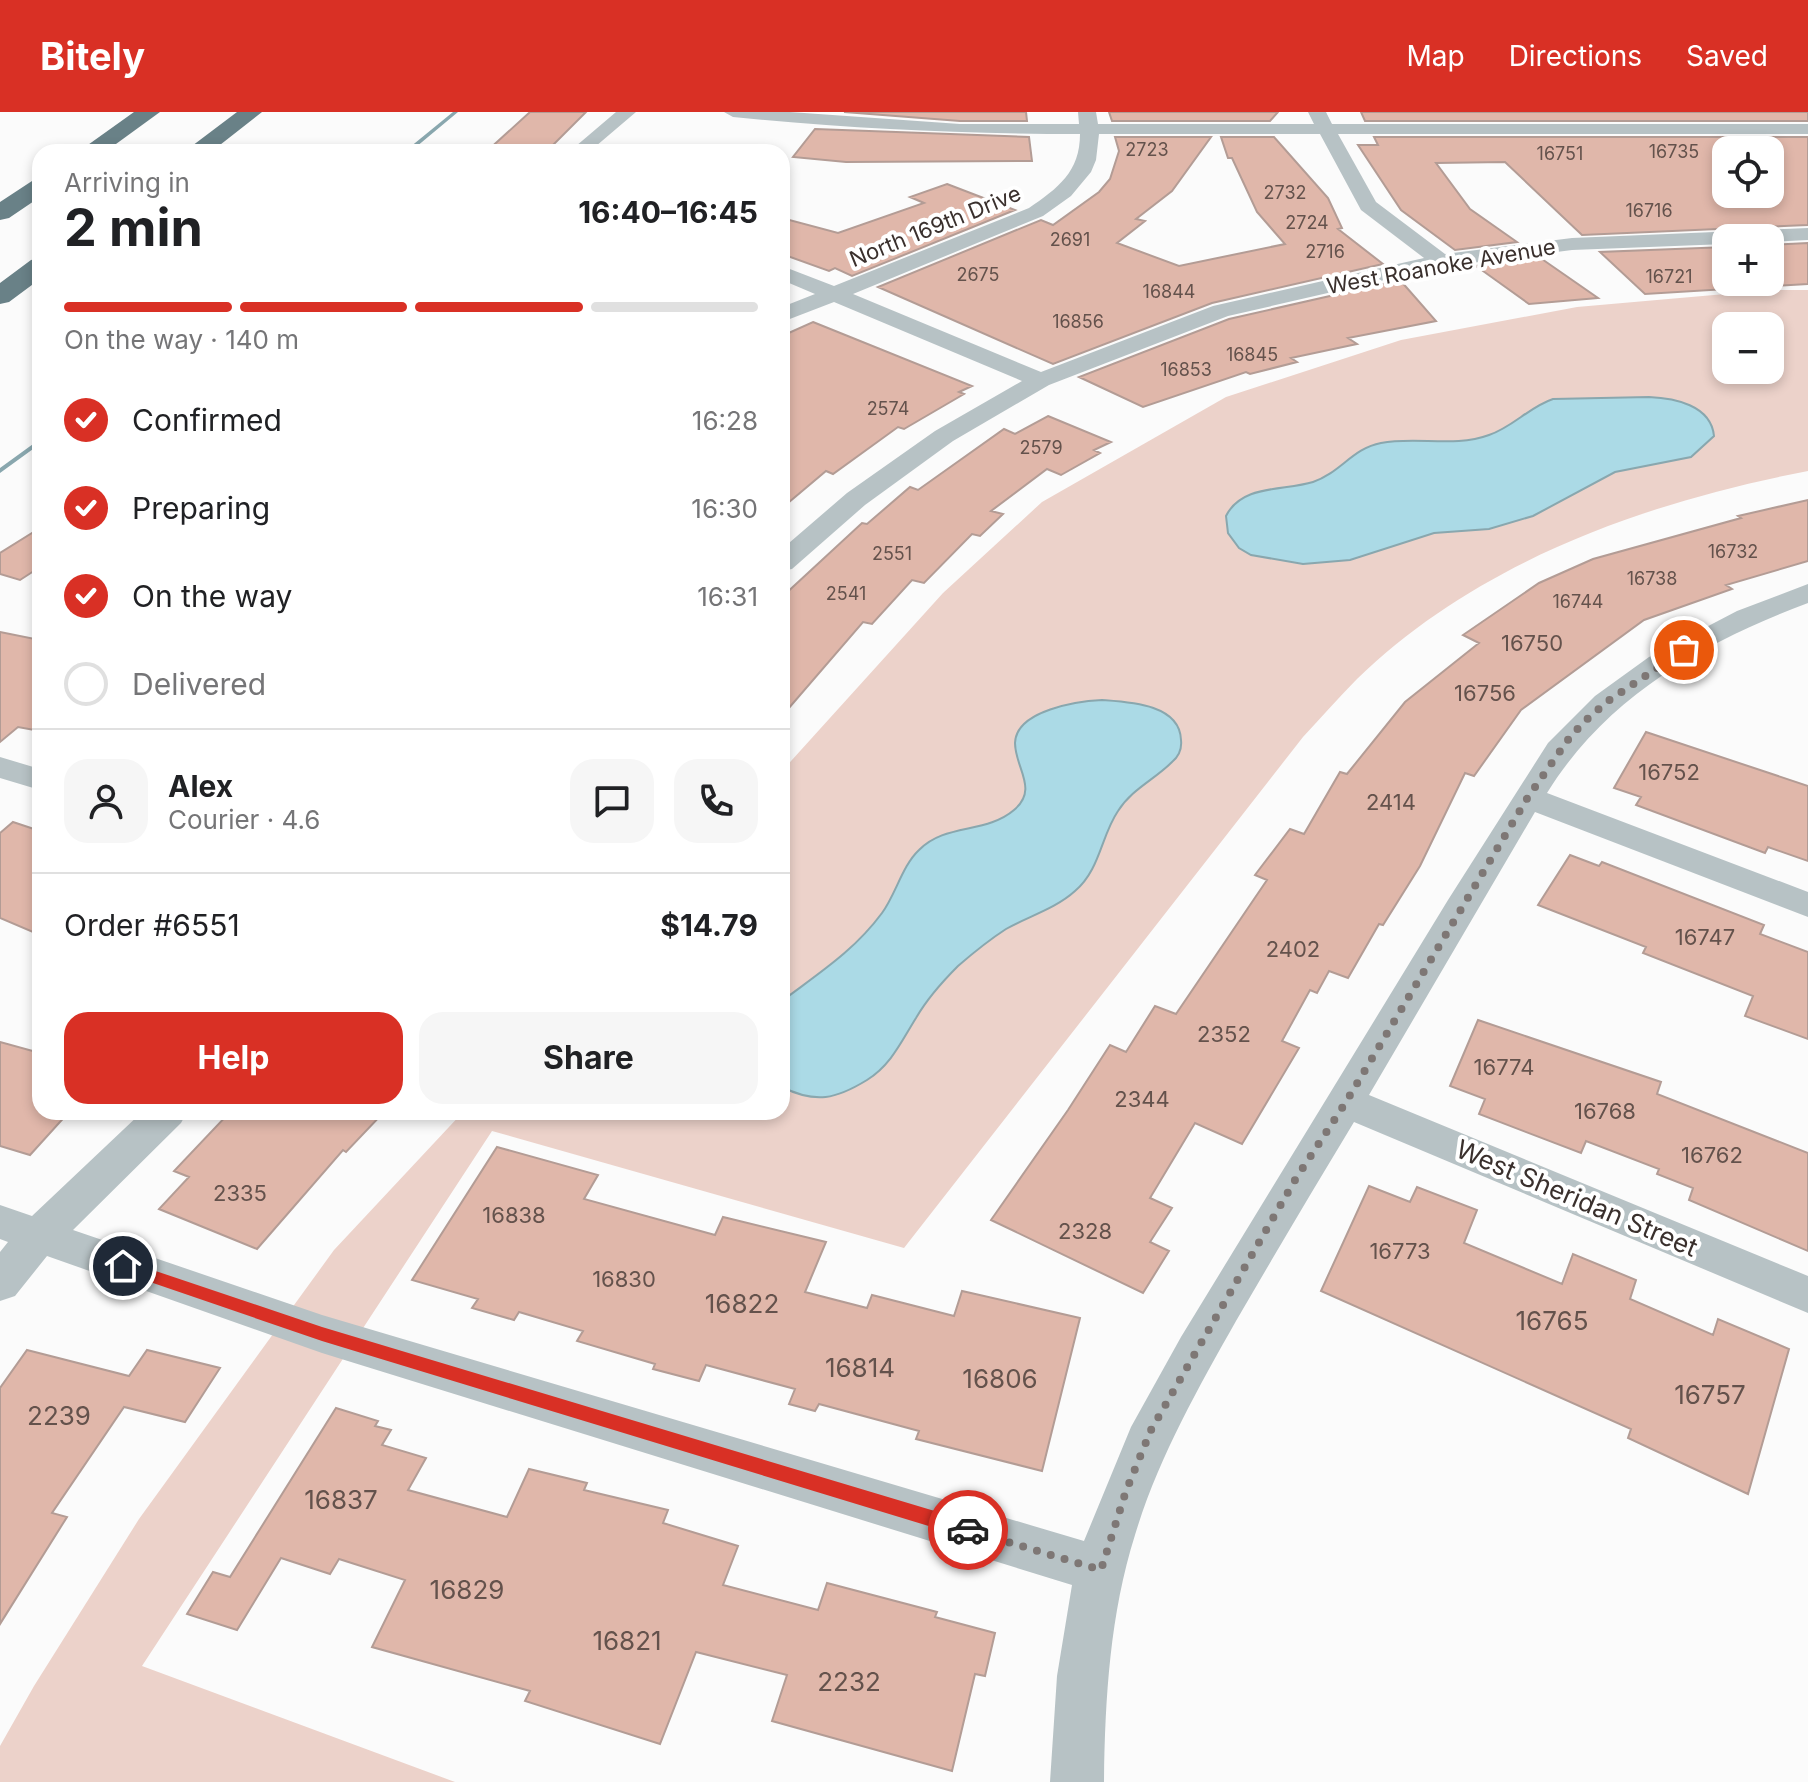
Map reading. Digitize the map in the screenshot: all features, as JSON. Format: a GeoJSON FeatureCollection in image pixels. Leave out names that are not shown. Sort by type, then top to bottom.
{"type":"FeatureCollection","features":[{"type":"Feature","properties":{"kind":"highway"},"geometry":{"type":"LineString","coordinates":[[102,144],[149,112]]}},
{"type":"Feature","properties":{"kind":"highway"},"geometry":{"type":"LineString","coordinates":[[207,144],[251,112]]}},
{"type":"Feature","properties":{"kind":"highway"},"geometry":{"type":"LineString","coordinates":[[0,213],[32,191]]}},
{"type":"Feature","properties":{"kind":"highway"},"geometry":{"type":"LineString","coordinates":[[0,296],[32,272]]}},
{"type":"Feature","properties":{"kind":"street"},"geometry":{"type":"LineString","coordinates":[[588,144],[627,112]]}},
{"type":"Feature","properties":{"kind":"street"},"geometry":{"type":"LineString","coordinates":[[733,112],[859,124],[1321,121],[1808,129]]}},
{"type":"Feature","properties":{"kind":"street","name":"North 169th Drive"},"geometry":{"type":"LineString","coordinates":[[790,311],[1036,212],[1072,187],[1090,154],[1088,121]]}},
{"type":"Feature","properties":{"kind":"street"},"geometry":{"type":"LineString","coordinates":[[1321,121],[1368,206],[1441,261]]}},
{"type":"Feature","properties":{"kind":"street","name":"West Roanoke Avenue"},"geometry":{"type":"LineString","coordinates":[[790,556],[856,499],[944,436],[1041,380],[1132,342],[1221,311],[1441,261],[1572,244],[1808,234]]}},
{"type":"Feature","properties":{"kind":"street"},"geometry":{"type":"LineString","coordinates":[[790,275],[1041,380]]}},
{"type":"Feature","properties":{"kind":"street"},"geometry":{"type":"LineString","coordinates":[[1077,1782],[1087,1640],[1101,1570],[1126,1491],[1151,1430],[1295,1180],[1346,1102],[1528,797],[1570,737],[1608,701],[1720,630],[1808,593]]}},
{"type":"Feature","properties":{"kind":"street"},"geometry":{"type":"LineString","coordinates":[[0,767],[32,777]]}},
{"type":"Feature","properties":{"kind":"street"},"geometry":{"type":"LineString","coordinates":[[1528,797],[1808,905]]}},
{"type":"Feature","properties":{"kind":"street","name":"West Sheridan Street"},"geometry":{"type":"LineString","coordinates":[[1346,1102],[1808,1295]]}},
{"type":"Feature","properties":{"kind":"street"},"geometry":{"type":"LineString","coordinates":[[0,1283],[19,1229],[157,1120]]}},
{"type":"Feature","properties":{"kind":"street"},"geometry":{"type":"LineString","coordinates":[[19,1229],[322,1334],[1101,1570]]}},
{"type":"Feature","properties":{"kind":"shaded area"},"geometry":{"type":"Polygon","coordinates":[[[1784,290],[1808,290],[1808,471],[1686,500],[1567,543],[1510,570],[1455,602],[1404,638],[1357,679],[1303,737],[904,1248],[492,1131],[142,1666],[455,1782],[0,1782],[0,1746],[139,1519],[334,1250],[456,1120],[790,1120],[790,762],[943,593],[1042,502],[1226,397],[1401,340],[1577,307],[1712,295],[1784,296],[1784,290]]]}},
{"type":"Feature","properties":{"kind":"water"},"geometry":{"type":"Polygon","coordinates":[[[1553,399],[1669,399],[1699,410],[1711,425],[1714,436],[1691,457],[1615,472],[1533,516],[1489,529],[1434,533],[1350,560],[1303,564],[1251,555],[1239,548],[1228,533],[1226,516],[1242,498],[1323,478],[1371,446],[1395,441],[1476,439],[1498,431],[1553,399]]]}},
{"type":"Feature","properties":{"kind":"water"},"geometry":{"type":"Polygon","coordinates":[[[1102,700],[1139,704],[1163,712],[1178,728],[1181,740],[1179,752],[1118,811],[1083,883],[1059,903],[1006,929],[958,966],[925,1004],[889,1060],[875,1074],[845,1092],[826,1097],[805,1096],[790,1090],[790,995],[835,961],[871,927],[919,850],[941,836],[991,823],[1014,810],[1025,794],[1016,752],[1018,732],[1037,715],[1079,702],[1102,700]]]}},
{"type":"Feature","properties":{"kind":"building"},"geometry":{"type":"Polygon","coordinates":[[[530,112],[586,112],[554,144],[495,144],[530,112]]]}},
{"type":"Feature","properties":{"kind":"building"},"geometry":{"type":"Polygon","coordinates":[[[844,112],[1026,112],[1027,121],[960,121],[844,112]]]}},
{"type":"Feature","properties":{"kind":"building"},"geometry":{"type":"Polygon","coordinates":[[[1109,112],[1278,112],[1270,121],[1112,121],[1109,112]]]}},
{"type":"Feature","properties":{"kind":"building"},"geometry":{"type":"Polygon","coordinates":[[[1361,112],[1808,112],[1808,121],[1365,121],[1361,112]]]}},
{"type":"Feature","properties":{"kind":"building"},"geometry":{"type":"Polygon","coordinates":[[[815,129],[1029,137],[1032,161],[846,162],[793,157],[815,129]]]}},
{"type":"Feature","properties":{"kind":"building"},"geometry":{"type":"Polygon","coordinates":[[[1115,137],[1211,137],[1172,191],[1136,219],[1145,221],[1117,243],[1179,266],[1285,244],[1257,212],[1232,158],[1228,158],[1221,137],[1274,137],[1328,198],[1342,228],[1338,229],[1383,264],[1212,303],[1053,364],[878,287],[1041,220],[1053,225],[1099,192],[1110,179],[1119,151],[1115,137]]]}},
{"type":"Feature","properties":{"kind":"building"},"geometry":{"type":"Polygon","coordinates":[[[1374,137],[1712,137],[1712,208],[1784,208],[1784,137],[1808,137],[1808,225],[1712,224],[1712,229],[1582,235],[1505,162],[1436,163],[1470,209],[1517,242],[1455,250],[1401,210],[1358,145],[1378,145],[1374,137]]]}},
{"type":"Feature","properties":{"kind":"building"},"geometry":{"type":"Polygon","coordinates":[[[947,184],[1015,210],[852,276],[835,268],[829,271],[790,257],[790,220],[838,233],[924,203],[910,197],[947,184]]]}},
{"type":"Feature","properties":{"kind":"building"},"geometry":{"type":"Polygon","coordinates":[[[1808,243],[1808,284],[1784,285],[1784,244],[1808,243]]]}},
{"type":"Feature","properties":{"kind":"building"},"geometry":{"type":"Polygon","coordinates":[[[1712,248],[1712,290],[1645,294],[1600,252],[1712,248]]]}},
{"type":"Feature","properties":{"kind":"building"},"geometry":{"type":"Polygon","coordinates":[[[1539,257],[1598,298],[1529,304],[1476,266],[1539,257]]]}},
{"type":"Feature","properties":{"kind":"building"},"geometry":{"type":"Polygon","coordinates":[[[1400,280],[1436,321],[1348,338],[1357,344],[1291,358],[1297,362],[1250,374],[1246,372],[1143,407],[1079,377],[1229,319],[1400,280]]]}},
{"type":"Feature","properties":{"kind":"building"},"geometry":{"type":"Polygon","coordinates":[[[813,322],[972,386],[959,392],[964,394],[904,429],[898,427],[833,474],[826,471],[790,501],[790,332],[813,322]]]}},
{"type":"Feature","properties":{"kind":"building"},"geometry":{"type":"Polygon","coordinates":[[[1048,416],[1111,442],[1094,450],[1100,453],[1061,475],[1047,469],[991,511],[1003,514],[980,536],[972,534],[924,583],[912,580],[872,624],[863,622],[790,707],[790,590],[862,523],[867,524],[910,487],[918,490],[1004,429],[1015,434],[1048,416]]]}},
{"type":"Feature","properties":{"kind":"building"},"geometry":{"type":"Polygon","coordinates":[[[1808,500],[1808,561],[1726,585],[1732,589],[1644,620],[1521,710],[1474,776],[1465,773],[1420,866],[1383,925],[1379,924],[1348,978],[1329,971],[1317,993],[1310,990],[1282,1041],[1299,1048],[1242,1144],[1195,1123],[1150,1198],[1172,1208],[1150,1242],[1169,1251],[1143,1293],[991,1220],[1110,1045],[1126,1052],[1155,1006],[1176,1014],[1267,880],[1255,875],[1290,829],[1304,834],[1340,772],[1347,774],[1405,702],[1479,643],[1463,635],[1539,583],[1593,559],[1741,518],[1738,516],[1808,500]]]}},
{"type":"Feature","properties":{"kind":"building"},"geometry":{"type":"Polygon","coordinates":[[[32,533],[32,572],[20,580],[0,574],[0,553],[32,533]]]}},
{"type":"Feature","properties":{"kind":"building"},"geometry":{"type":"Polygon","coordinates":[[[0,632],[32,638],[32,730],[18,727],[0,742],[0,632]]]}},
{"type":"Feature","properties":{"kind":"building"},"geometry":{"type":"Polygon","coordinates":[[[1646,732],[1808,786],[1808,861],[1768,847],[1765,853],[1636,805],[1641,797],[1614,788],[1646,732]]]}},
{"type":"Feature","properties":{"kind":"building"},"geometry":{"type":"Polygon","coordinates":[[[13,822],[32,828],[32,932],[0,918],[0,833],[13,822]]]}},
{"type":"Feature","properties":{"kind":"building"},"geometry":{"type":"Polygon","coordinates":[[[1570,855],[1599,866],[1602,862],[1764,925],[1760,934],[1808,952],[1808,1039],[1745,1016],[1753,996],[1643,953],[1646,947],[1538,905],[1570,855]]]}},
{"type":"Feature","properties":{"kind":"building"},"geometry":{"type":"Polygon","coordinates":[[[1478,1020],[1661,1082],[1657,1094],[1808,1153],[1808,1251],[1689,1200],[1693,1188],[1657,1174],[1659,1169],[1586,1141],[1581,1153],[1479,1114],[1485,1099],[1450,1086],[1478,1020]]]}},
{"type":"Feature","properties":{"kind":"building"},"geometry":{"type":"Polygon","coordinates":[[[0,1042],[32,1051],[32,1120],[62,1120],[30,1155],[0,1146],[0,1042]]]}},
{"type":"Feature","properties":{"kind":"building"},"geometry":{"type":"Polygon","coordinates":[[[222,1120],[376,1120],[346,1152],[343,1150],[257,1249],[159,1209],[189,1177],[174,1171],[222,1120]]]}},
{"type":"Feature","properties":{"kind":"building"},"geometry":{"type":"Polygon","coordinates":[[[497,1147],[598,1175],[584,1199],[715,1235],[723,1217],[826,1242],[805,1292],[867,1308],[872,1295],[954,1316],[962,1291],[1080,1318],[1042,1471],[916,1439],[919,1431],[819,1404],[815,1411],[789,1404],[795,1389],[706,1365],[699,1381],[653,1369],[655,1364],[577,1341],[583,1331],[519,1312],[514,1320],[472,1308],[478,1299],[412,1280],[497,1147]]]}},
{"type":"Feature","properties":{"kind":"building"},"geometry":{"type":"Polygon","coordinates":[[[1369,1186],[1410,1202],[1417,1187],[1477,1210],[1464,1243],[1562,1284],[1573,1254],[1636,1280],[1630,1299],[1713,1335],[1718,1319],[1789,1349],[1748,1494],[1628,1438],[1631,1429],[1321,1291],[1369,1186]]]}},
{"type":"Feature","properties":{"kind":"building"},"geometry":{"type":"Polygon","coordinates":[[[27,1350],[129,1376],[147,1350],[220,1368],[185,1422],[124,1407],[52,1513],[67,1517],[0,1624],[0,1388],[27,1350]]]}},
{"type":"Feature","properties":{"kind":"building"},"geometry":{"type":"Polygon","coordinates":[[[336,1408],[378,1421],[375,1426],[391,1430],[382,1445],[426,1458],[408,1490],[507,1517],[529,1469],[587,1483],[584,1490],[668,1510],[663,1523],[738,1546],[723,1585],[818,1610],[827,1583],[937,1612],[935,1617],[995,1633],[985,1676],[975,1674],[952,1771],[772,1721],[787,1675],[696,1652],[660,1744],[525,1701],[530,1691],[372,1647],[405,1580],[339,1559],[330,1574],[281,1558],[237,1630],[187,1614],[213,1572],[230,1577],[336,1408]]]}},
{"type":"Feature","properties":{"kind":"waterway"},"geometry":{"type":"LineString","coordinates":[[417,144],[456,112]]}},
{"type":"Feature","properties":{"kind":"waterway"},"geometry":{"type":"LineString","coordinates":[[0,471],[32,447]]}},
{"type":"Feature","properties":{"kind":"way so far"},"geometry":{"type":"LineString","coordinates":[[968,1530],[1101,1570],[1126,1491],[1151,1430],[1295,1180],[1346,1102],[1528,797],[1553,759],[1585,721],[1641,677],[1684,650]]}},
{"type":"Feature","properties":{"kind":"route"},"geometry":{"type":"LineString","coordinates":[[123,1266],[322,1334],[968,1530]]}}]}
